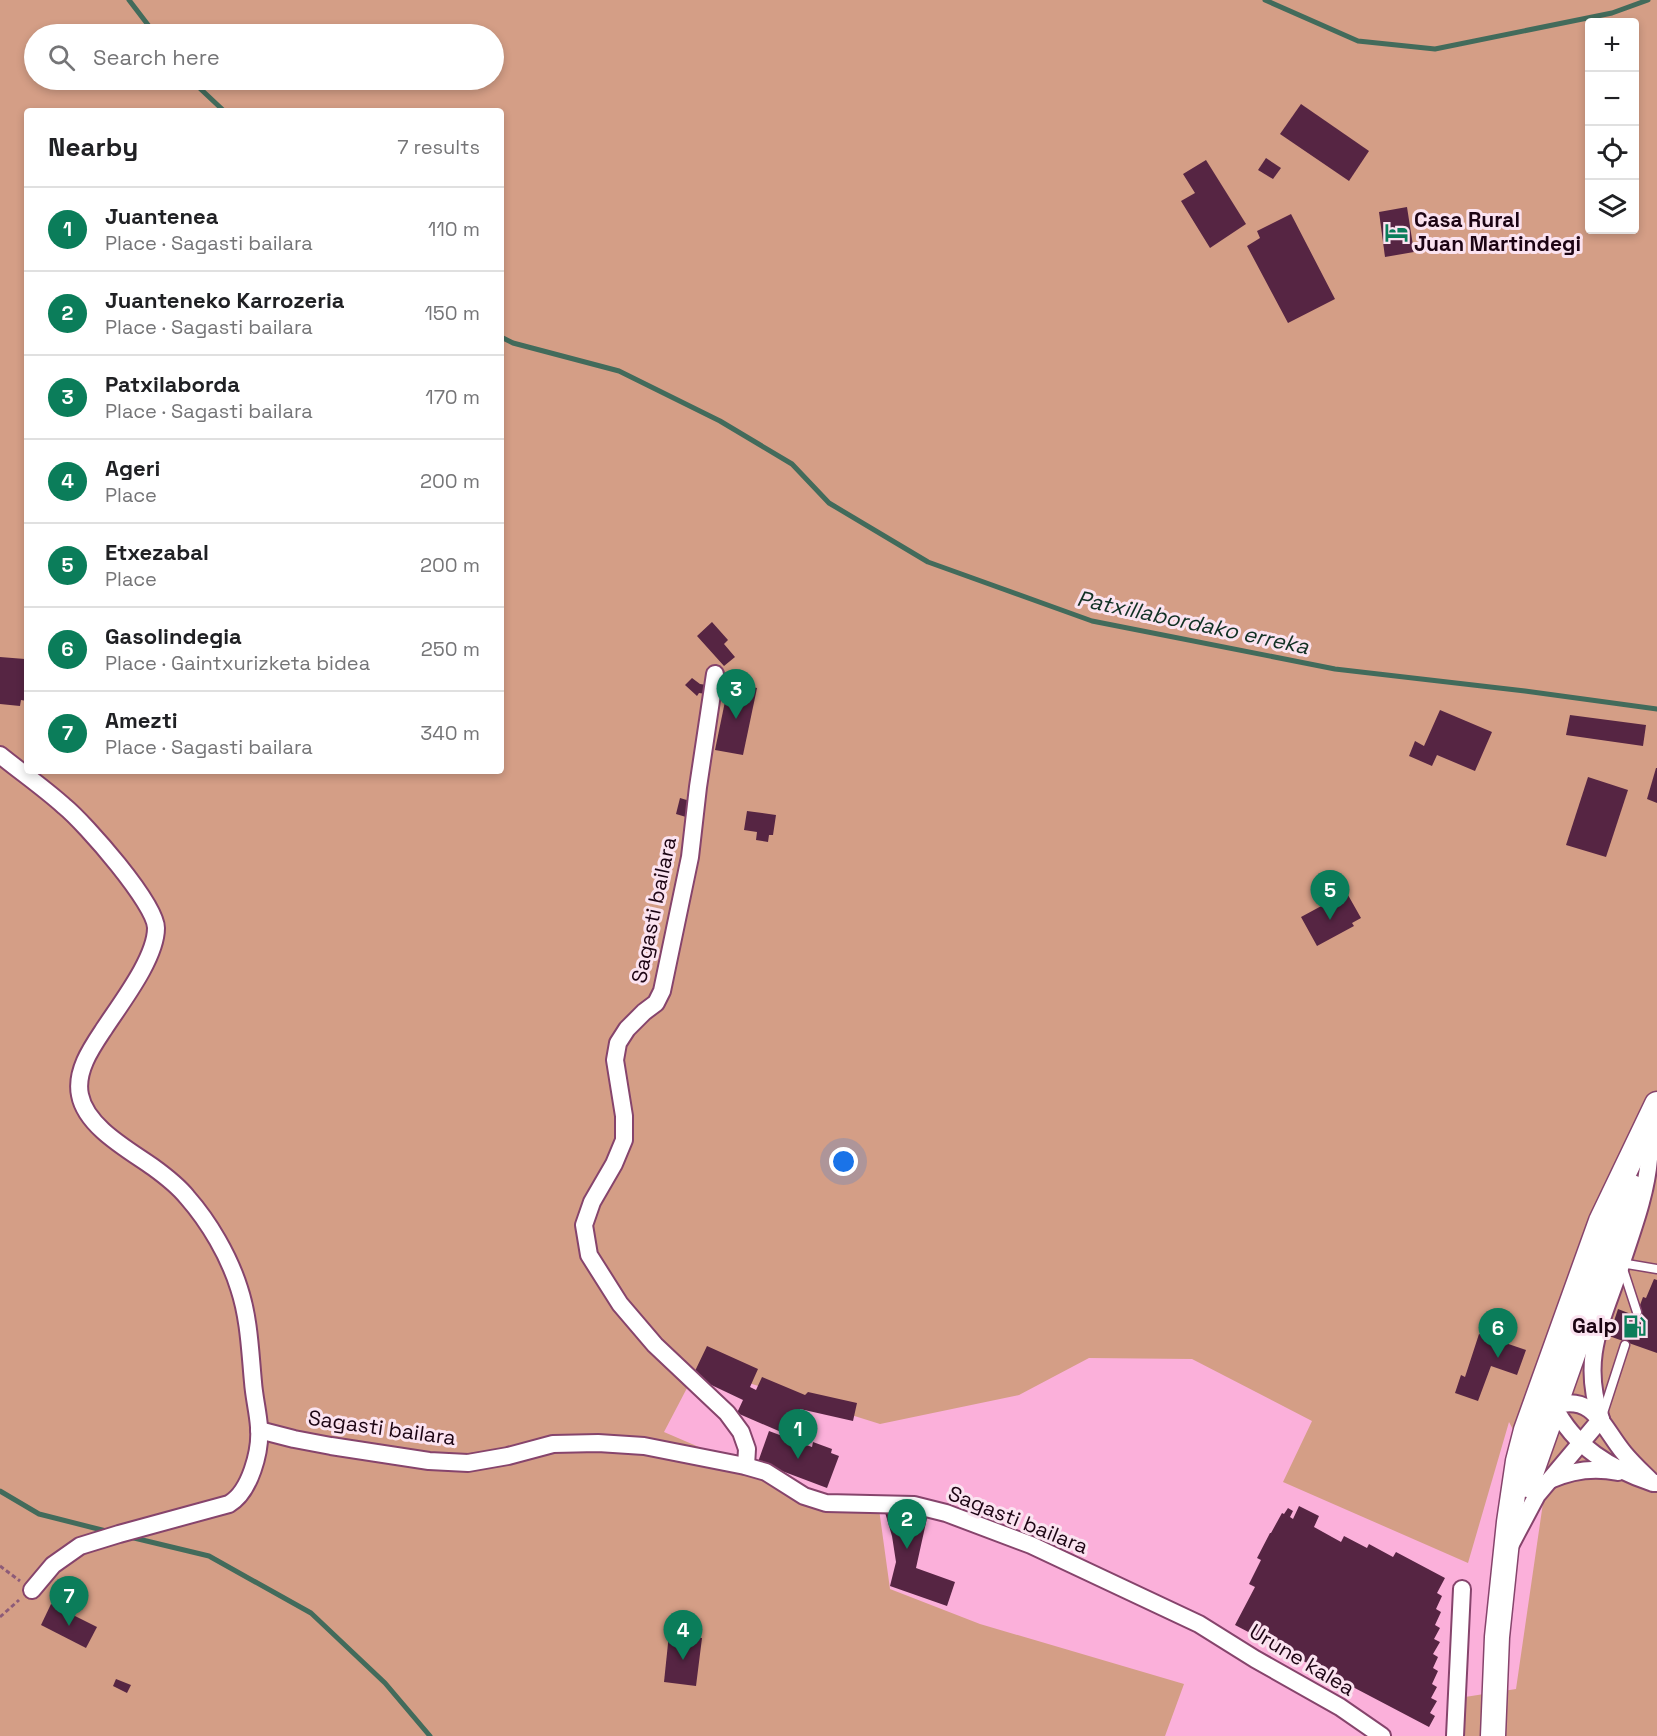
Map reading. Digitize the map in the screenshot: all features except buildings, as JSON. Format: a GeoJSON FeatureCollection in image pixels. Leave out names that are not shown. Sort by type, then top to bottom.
{"type":"FeatureCollection","features":[{"type":"Feature","properties":{"kind":"main road"},"geometry":{"type":"LineString","coordinates":[[1493,1736],[1497,1636],[1512,1492],[1526,1430],[1601,1221],[1654,1112]]}},
{"type":"Feature","properties":{"kind":"main road"},"geometry":{"type":"LineString","coordinates":[[1507,1553],[1554,1406],[1630,1192],[1654,1112]]}},
{"type":"Feature","properties":{"kind":"main road"},"geometry":{"type":"LineString","coordinates":[[1554,1406],[1552,1386],[1568,1337],[1569,1310]]}},
{"type":"Feature","properties":{"kind":"main road"},"geometry":{"type":"LineString","coordinates":[[1526,1430],[1539,1416],[1554,1406]]}},
{"type":"Feature","properties":{"kind":"street","name":"Sagasti bailara"},"geometry":{"type":"LineString","coordinates":[[715,674],[690,857],[662,991],[656,1003],[627,1029],[618,1043],[615,1060],[624,1116],[624,1140],[614,1164],[592,1202],[584,1225],[589,1255],[620,1304],[655,1345],[727,1413],[741,1432],[747,1449],[746,1466]]}},
{"type":"Feature","properties":{"kind":"street"},"geometry":{"type":"LineString","coordinates":[[0,755],[24,774]]}},
{"type":"Feature","properties":{"kind":"street"},"geometry":{"type":"LineString","coordinates":[[24,774],[66,807],[108,853],[146,901],[155,919],[153,946],[140,972],[86,1057],[81,1074],[80,1095],[87,1113],[99,1127],[155,1168],[186,1196],[224,1252],[239,1287],[249,1330],[259,1430],[255,1461],[248,1483],[236,1500],[229,1504],[80,1546],[53,1565],[32,1590]]}},
{"type":"Feature","properties":{"kind":"street"},"geometry":{"type":"LineString","coordinates":[[1601,1419],[1593,1392],[1592,1362],[1598,1332],[1642,1196],[1649,1160],[1654,1112]]}},
{"type":"Feature","properties":{"kind":"street"},"geometry":{"type":"LineString","coordinates":[[1629,1475],[1602,1460],[1580,1443],[1565,1426],[1554,1406],[1578,1404],[1587,1407],[1601,1419],[1624,1453],[1655,1483]]}},
{"type":"Feature","properties":{"kind":"street"},"geometry":{"type":"LineString","coordinates":[[1507,1553],[1526,1514],[1549,1480],[1601,1419]]}},
{"type":"Feature","properties":{"kind":"street","name":"Sagasti bailara"},"geometry":{"type":"LineString","coordinates":[[259,1430],[322,1444],[429,1461],[468,1462],[507,1456],[553,1444],[598,1443],[644,1446],[746,1466],[766,1472],[804,1496],[826,1503],[914,1505],[946,1513],[1031,1545],[1199,1624]]}},
{"type":"Feature","properties":{"kind":"street"},"geometry":{"type":"LineString","coordinates":[[1549,1480],[1587,1469],[1608,1470],[1655,1483]]}},
{"type":"Feature","properties":{"kind":"street"},"geometry":{"type":"LineString","coordinates":[[1455,1736],[1461,1589]]}},
{"type":"Feature","properties":{"kind":"street","name":"Urune kalea"},"geometry":{"type":"LineString","coordinates":[[1199,1624],[1340,1707],[1382,1736]]}},
{"type":"Feature","properties":{"kind":"lane"},"geometry":{"type":"LineString","coordinates":[[1636,1312],[1622,1263],[1657,1269]]}},
{"type":"Feature","properties":{"kind":"lane"},"geometry":{"type":"LineString","coordinates":[[1601,1419],[1625,1345]]}},
{"type":"Feature","properties":{"kind":"path"},"geometry":{"type":"LineString","coordinates":[[0,1566],[32,1590],[0,1617]]}},
{"type":"Feature","properties":{"kind":"shaded area"},"geometry":{"type":"Polygon","coordinates":[[[0,0],[1657,0],[1657,1736],[1464,1736],[1465,1697],[1516,1689],[1545,1489],[1509,1422],[1468,1563],[1283,1482],[1312,1421],[1192,1359],[1089,1358],[1019,1395],[880,1424],[698,1367],[664,1432],[773,1479],[879,1509],[890,1589],[980,1624],[1184,1684],[1165,1736],[0,1736],[0,0]]]}},
{"type":"Feature","properties":{"kind":"waterway","name":"Patxillabordako erreka"},"geometry":{"type":"LineString","coordinates":[[129,0],[147,24]]}},
{"type":"Feature","properties":{"kind":"waterway"},"geometry":{"type":"LineString","coordinates":[[1265,0],[1358,41],[1435,49],[1612,13],[1648,0]]}},
{"type":"Feature","properties":{"kind":"waterway","name":"Patxillabordako erreka"},"geometry":{"type":"LineString","coordinates":[[202,90],[221,108]]}},
{"type":"Feature","properties":{"kind":"waterway","name":"Patxillabordako erreka"},"geometry":{"type":"LineString","coordinates":[[504,338],[513,343],[619,371],[720,421],[792,464],[829,503],[928,562],[1092,621],[1335,669],[1657,709]]}},
{"type":"Feature","properties":{"kind":"waterway"},"geometry":{"type":"LineString","coordinates":[[0,1491],[39,1514],[110,1532]]}},
{"type":"Feature","properties":{"kind":"waterway"},"geometry":{"type":"LineString","coordinates":[[130,1537],[209,1556],[311,1613],[385,1683],[430,1736]]}},
{"type":"Feature","properties":{"kind":"place","name":"Casa Rural Juan Martindegi"},"geometry":{"type":"Point","coordinates":[1396,232]}},
{"type":"Feature","properties":{"kind":"place","name":"Patxilaborda"},"geometry":{"type":"Point","coordinates":[736,719]}},
{"type":"Feature","properties":{"kind":"place","name":"Etxezabal"},"geometry":{"type":"Point","coordinates":[1330,920]}},
{"type":"Feature","properties":{"kind":"place","name":"Galp"},"geometry":{"type":"Point","coordinates":[1635,1326]}},
{"type":"Feature","properties":{"kind":"place","name":"Gasolindegia"},"geometry":{"type":"Point","coordinates":[1498,1358]}},
{"type":"Feature","properties":{"kind":"place","name":"Juantenea"},"geometry":{"type":"Point","coordinates":[798,1459]}},
{"type":"Feature","properties":{"kind":"place","name":"Juanteneko Karrozeria"},"geometry":{"type":"Point","coordinates":[907,1549]}},
{"type":"Feature","properties":{"kind":"place","name":"Amezti"},"geometry":{"type":"Point","coordinates":[69,1626]}},
{"type":"Feature","properties":{"kind":"place","name":"Ageri"},"geometry":{"type":"Point","coordinates":[683,1660]}}]}
